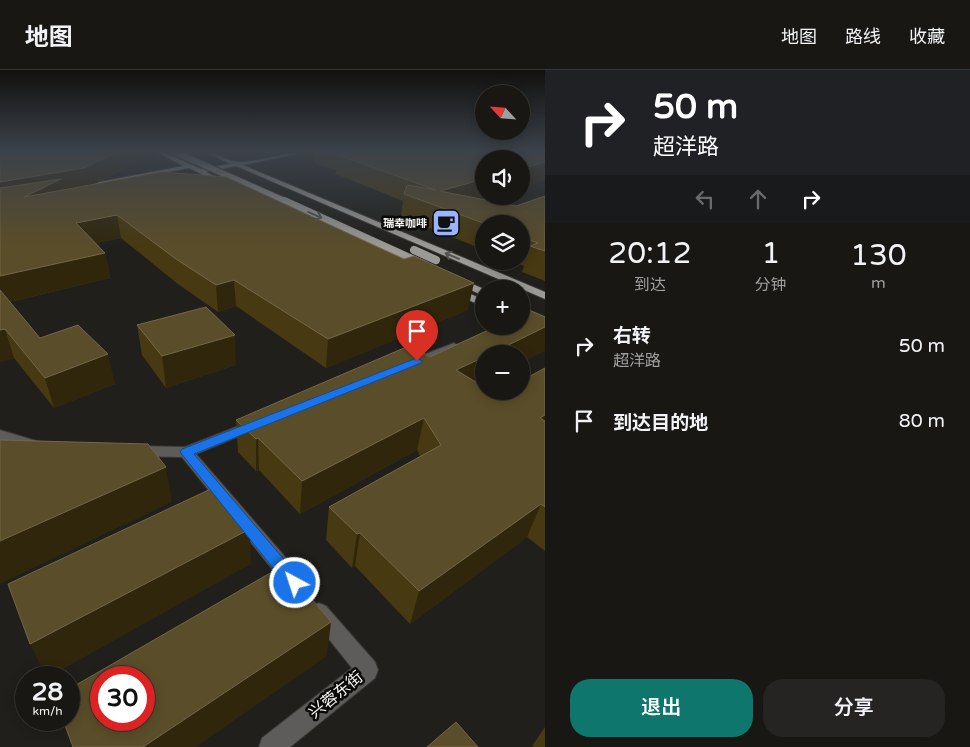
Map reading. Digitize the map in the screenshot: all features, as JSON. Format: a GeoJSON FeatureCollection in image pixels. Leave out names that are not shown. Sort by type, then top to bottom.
{"type":"FeatureCollection","features":[{"type":"Feature","properties":{"kind":"main road"},"geometry":{"type":"LineString","coordinates":[[67,189],[101,184]]}},
{"type":"Feature","properties":{"kind":"main road"},"geometry":{"type":"LineString","coordinates":[[76,193],[122,184]]}},
{"type":"Feature","properties":{"kind":"main road"},"geometry":{"type":"LineString","coordinates":[[225,184],[314,225]]}},
{"type":"Feature","properties":{"kind":"main road"},"geometry":{"type":"LineString","coordinates":[[248,184],[435,264],[480,280]]}},
{"type":"Feature","properties":{"kind":"main road"},"geometry":{"type":"LineString","coordinates":[[261,184],[390,240]]}},
{"type":"Feature","properties":{"kind":"main road"},"geometry":{"type":"LineString","coordinates":[[284,184],[545,296]]}},
{"type":"Feature","properties":{"kind":"main road"},"geometry":{"type":"LineString","coordinates":[[409,248],[435,264]]}},
{"type":"Feature","properties":{"kind":"main road"},"geometry":{"type":"LineString","coordinates":[[450,277],[475,288]]}},
{"type":"Feature","properties":{"kind":"main road"},"geometry":{"type":"LineString","coordinates":[[448,287],[475,300]]}},
{"type":"Feature","properties":{"kind":"main road"},"geometry":{"type":"LineString","coordinates":[[530,299],[545,305]]}},
{"type":"Feature","properties":{"kind":"main road"},"geometry":{"type":"LineString","coordinates":[[530,314],[545,321]]}},
{"type":"Feature","properties":{"kind":"main road"},"geometry":{"type":"LineString","coordinates":[[530,324],[545,330]]}},
{"type":"Feature","properties":{"kind":"street"},"geometry":{"type":"LineString","coordinates":[[396,369],[470,341]]}},
{"type":"Feature","properties":{"kind":"street"},"geometry":{"type":"LineString","coordinates":[[118,450],[186,452],[268,420]]}},
{"type":"Feature","properties":{"kind":"street"},"geometry":{"type":"LineString","coordinates":[[0,435],[39,448],[49,448]]}},
{"type":"Feature","properties":{"kind":"street","name":"兴蓉东街"},"geometry":{"type":"LineString","coordinates":[[186,452],[367,670],[271,747]]}},
{"type":"Feature","properties":{"kind":"building"},"geometry":{"type":"Polygon","coordinates":[[[30,184],[52,184],[24,197],[98,184],[240,184],[404,259],[414,256],[474,283],[328,339],[234,280],[216,285],[176,259],[117,215],[76,223],[105,253],[0,276],[0,188],[30,184]]]}},
{"type":"Feature","properties":{"kind":"building"},"geometry":{"type":"Polygon","coordinates":[[[418,184],[467,184],[440,191],[475,198],[475,205],[530,205],[530,201],[545,196],[545,251],[530,246],[538,243],[530,240],[530,215],[475,215],[475,220],[404,194],[407,185],[436,190],[418,184]]]}},
{"type":"Feature","properties":{"kind":"building"},"geometry":{"type":"Polygon","coordinates":[[[0,290],[40,338],[78,325],[108,354],[45,378],[5,329],[0,330],[0,290]]]}},
{"type":"Feature","properties":{"kind":"building"},"geometry":{"type":"Polygon","coordinates":[[[206,307],[235,335],[162,356],[137,325],[206,307]]]}},
{"type":"Feature","properties":{"kind":"building"},"geometry":{"type":"Polygon","coordinates":[[[530,311],[545,317],[545,327],[530,334],[530,311]]]}},
{"type":"Feature","properties":{"kind":"building"},"geometry":{"type":"Polygon","coordinates":[[[478,335],[529,335],[508,345],[475,345],[475,361],[456,370],[475,382],[475,400],[530,400],[530,376],[545,368],[545,415],[540,418],[545,421],[545,507],[541,504],[419,591],[360,533],[357,534],[329,507],[441,445],[424,418],[302,481],[258,438],[256,439],[236,420],[411,345],[430,357],[478,335]]]}},
{"type":"Feature","properties":{"kind":"building"},"geometry":{"type":"Polygon","coordinates":[[[0,440],[148,444],[166,467],[0,541],[0,440]]]}},
{"type":"Feature","properties":{"kind":"building"},"geometry":{"type":"Polygon","coordinates":[[[215,487],[250,529],[30,644],[8,584],[215,487]]]}},
{"type":"Feature","properties":{"kind":"building"},"geometry":{"type":"Polygon","coordinates":[[[284,565],[331,622],[143,747],[73,747],[67,731],[80,731],[80,683],[90,677],[90,731],[155,731],[155,666],[109,666],[284,565]]]}},
{"type":"Feature","properties":{"kind":"building"},"geometry":{"type":"Polygon","coordinates":[[[456,722],[478,747],[427,747],[456,722]]]}},
{"type":"Feature","properties":{"kind":"place","name":"瑞幸咖啡"},"geometry":{"type":"Point","coordinates":[446,223]}},
{"type":"Feature","properties":{"kind":"route"},"geometry":{"type":"LineString","coordinates":[[295,583],[186,452],[417,361]]}}]}
